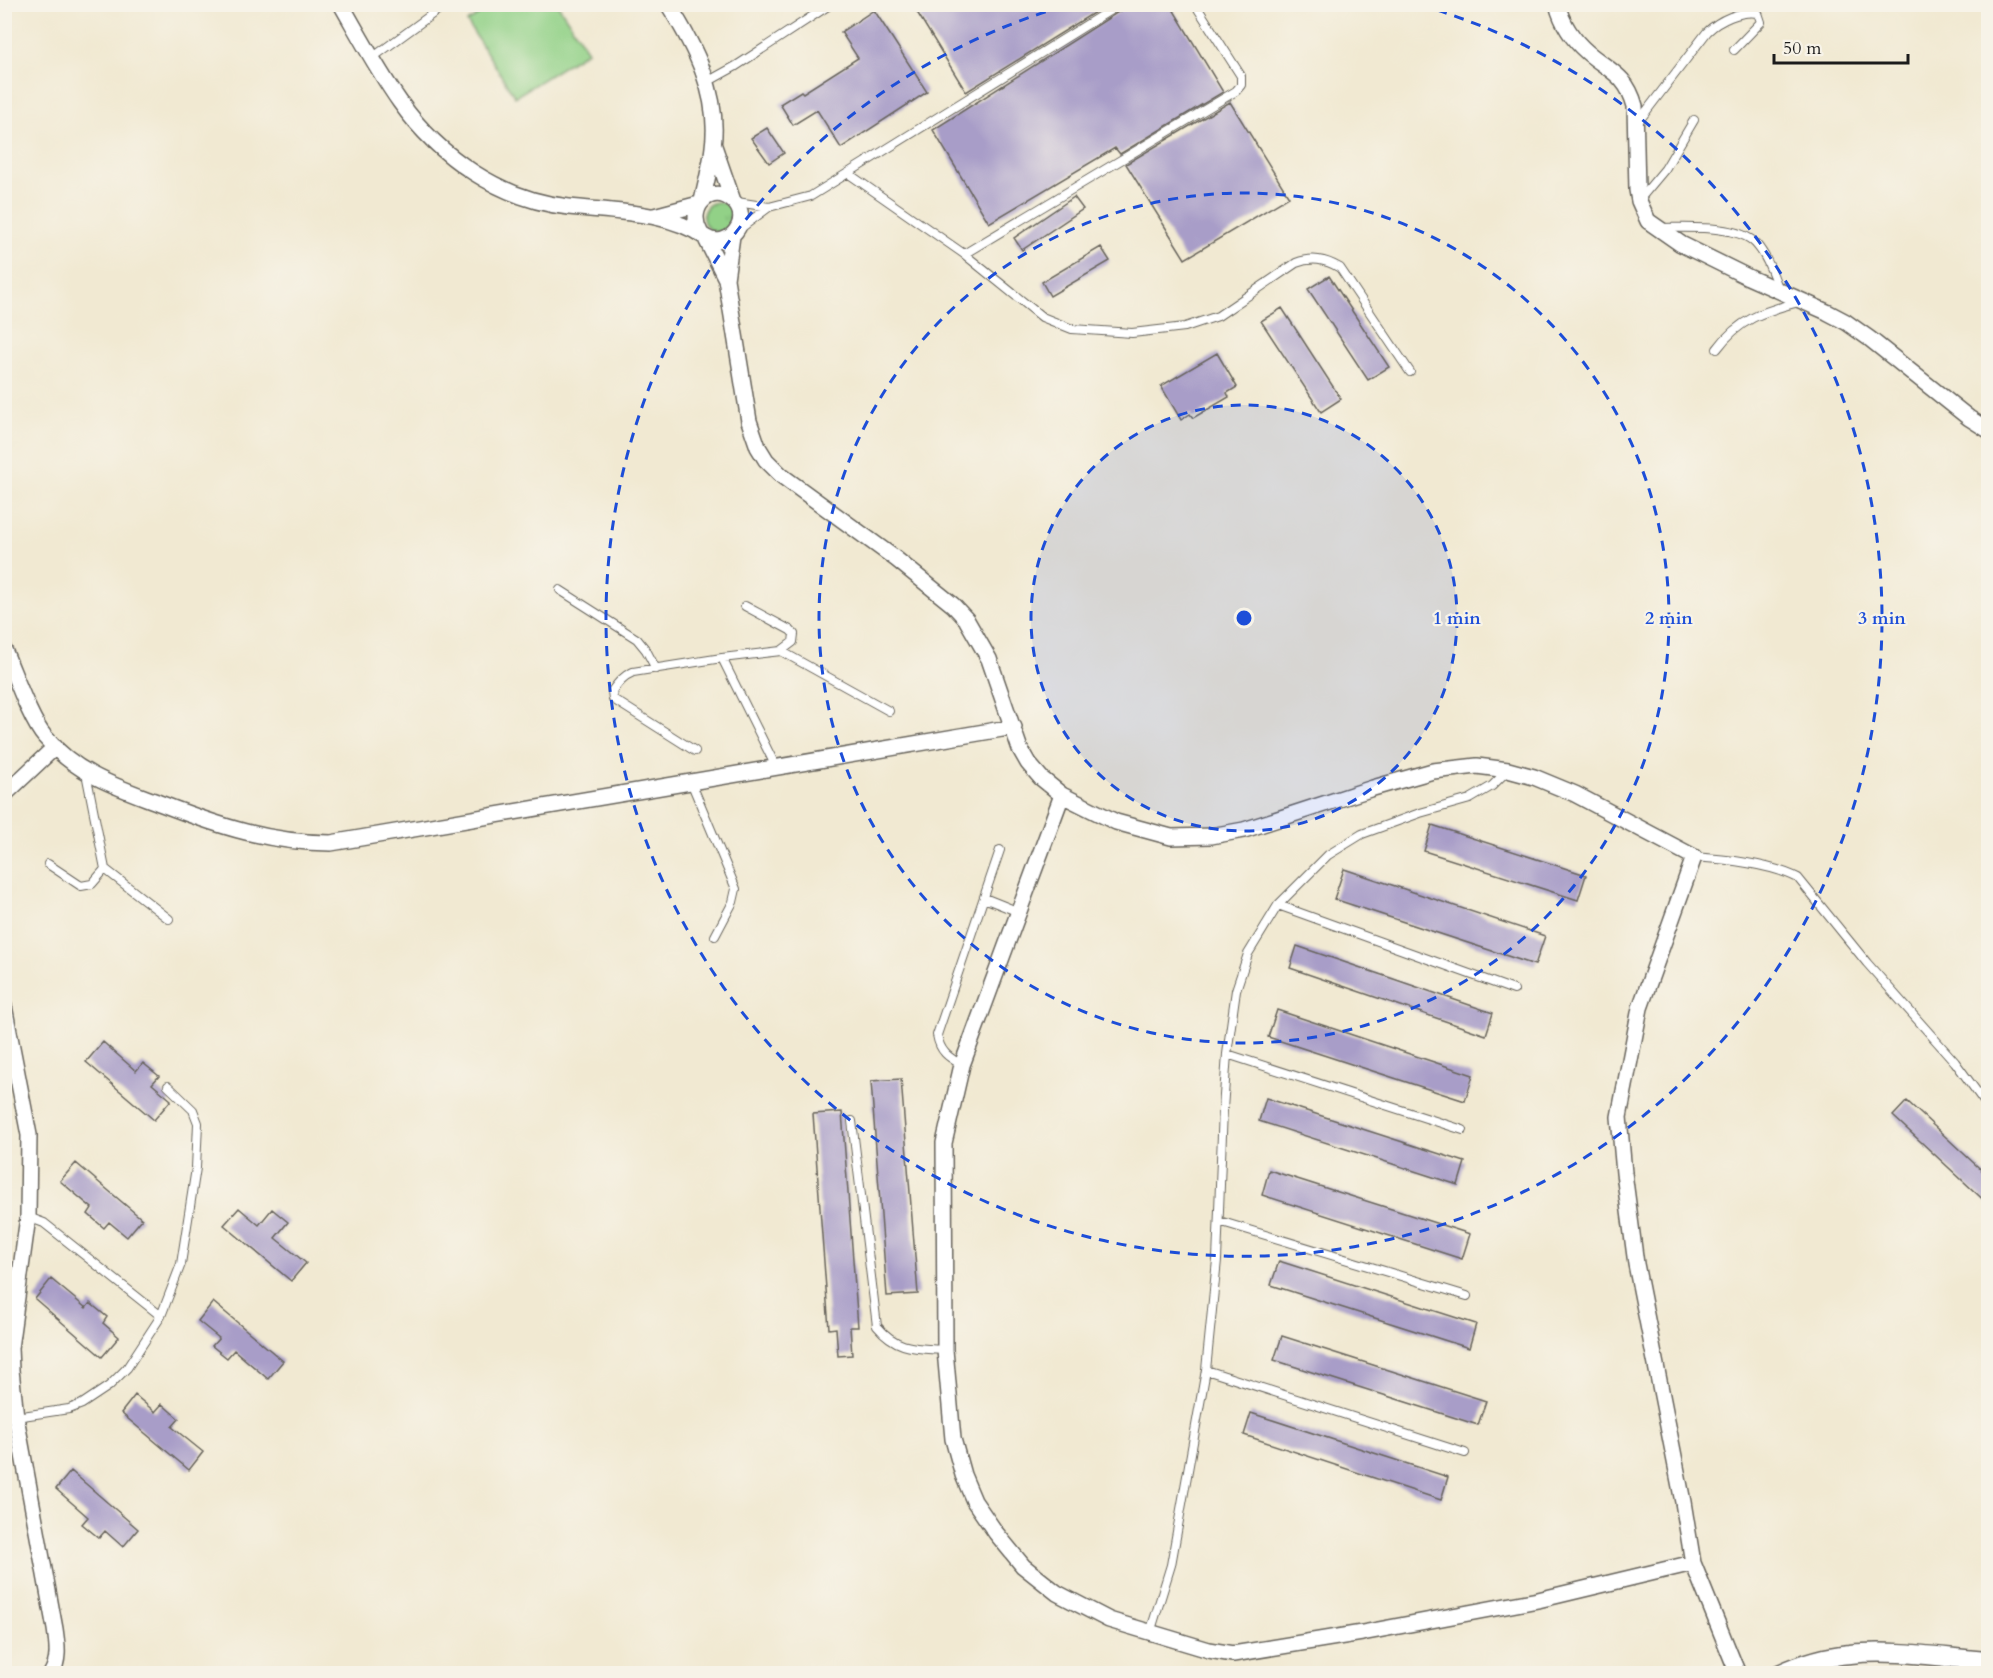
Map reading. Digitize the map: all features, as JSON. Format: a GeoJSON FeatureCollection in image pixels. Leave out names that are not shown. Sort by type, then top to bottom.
{"type":"FeatureCollection","features":[{"type":"Feature","properties":{"kind":"street"},"geometry":{"type":"LineString","coordinates":[[341,4],[400,103],[425,132],[462,166],[505,190],[551,205],[654,216],[719,241],[734,234]]}},
{"type":"Feature","properties":{"kind":"street"},"geometry":{"type":"LineString","coordinates":[[668,4],[686,32],[707,82],[713,114],[714,146],[701,203],[695,218],[726,279],[749,421],[762,454],[782,476],[896,560],[953,605],[966,619],[989,659],[1020,749],[1041,778],[1062,795],[1116,822],[1172,837],[1211,836],[1244,830],[1433,771],[1477,766],[1508,770],[1534,777],[1575,794],[1694,857],[1640,1008],[1619,1117],[1623,1173],[1636,1264],[1693,1563],[1738,1674]]}},
{"type":"Feature","properties":{"kind":"street"},"geometry":{"type":"LineString","coordinates":[[1557,4],[1560,15],[1576,41],[1587,52],[1618,74],[1631,92],[1635,106],[1639,201],[1648,221],[1681,244],[1836,317],[1870,339],[1942,397],[1989,430]]}},
{"type":"Feature","properties":{"kind":"street"},"geometry":{"type":"LineString","coordinates":[[714,146],[741,216],[740,224],[734,234],[726,279]]}},
{"type":"Feature","properties":{"kind":"street"},"geometry":{"type":"LineString","coordinates":[[654,216],[701,203],[709,196],[726,196],[734,201]]}},
{"type":"Feature","properties":{"kind":"street"},"geometry":{"type":"LineString","coordinates":[[4,650],[43,735],[86,773],[214,824],[242,832],[301,843],[331,843],[1014,727]]}},
{"type":"Feature","properties":{"kind":"street"},"geometry":{"type":"LineString","coordinates":[[4,795],[55,747]]}},
{"type":"Feature","properties":{"kind":"street"},"geometry":{"type":"LineString","coordinates":[[1062,795],[962,1065],[944,1143],[945,1350],[953,1439],[963,1475],[974,1501],[1023,1566],[1057,1593],[1108,1620],[1209,1650],[1233,1654],[1257,1652],[1538,1600],[1693,1563]]}},
{"type":"Feature","properties":{"kind":"street"},"geometry":{"type":"LineString","coordinates":[[4,1006],[29,1136],[28,1217],[10,1348],[16,1417],[58,1651],[55,1668],[51,1674]]}},
{"type":"Feature","properties":{"kind":"street"},"geometry":{"type":"LineString","coordinates":[[1779,1674],[1824,1658],[1860,1653],[1989,1661]]}},
{"type":"Feature","properties":{"kind":"lane"},"geometry":{"type":"LineString","coordinates":[[426,4],[432,14]]}},
{"type":"Feature","properties":{"kind":"lane"},"geometry":{"type":"LineString","coordinates":[[372,58],[446,4]]}},
{"type":"Feature","properties":{"kind":"lane"},"geometry":{"type":"LineString","coordinates":[[707,82],[736,66],[831,4]]}},
{"type":"Feature","properties":{"kind":"lane"},"geometry":{"type":"LineString","coordinates":[[734,234],[769,207],[812,196],[849,174],[1120,4]]}},
{"type":"Feature","properties":{"kind":"lane"},"geometry":{"type":"LineString","coordinates":[[964,254],[1236,91],[1240,86],[1241,76],[1195,4]]}},
{"type":"Feature","properties":{"kind":"lane"},"geometry":{"type":"LineString","coordinates":[[1635,126],[1715,24],[1748,12],[1758,13],[1761,22],[1734,50]]}},
{"type":"Feature","properties":{"kind":"lane"},"geometry":{"type":"LineString","coordinates":[[1639,201],[1665,169],[1694,120]]}},
{"type":"Feature","properties":{"kind":"lane"},"geometry":{"type":"LineString","coordinates":[[849,174],[964,254],[1042,316],[1072,328],[1132,333],[1185,327],[1218,316],[1296,263],[1306,259],[1324,260],[1340,268],[1410,372]]}},
{"type":"Feature","properties":{"kind":"lane"},"geometry":{"type":"LineString","coordinates":[[734,201],[769,207]]}},
{"type":"Feature","properties":{"kind":"lane"},"geometry":{"type":"LineString","coordinates":[[1656,228],[1739,233],[1756,243],[1770,267],[1779,291]]}},
{"type":"Feature","properties":{"kind":"lane"},"geometry":{"type":"LineString","coordinates":[[1717,349],[1727,336],[1766,310],[1803,301]]}},
{"type":"Feature","properties":{"kind":"lane"},"geometry":{"type":"LineString","coordinates":[[560,590],[637,639],[656,669]]}},
{"type":"Feature","properties":{"kind":"lane"},"geometry":{"type":"LineString","coordinates":[[695,751],[613,699],[612,691],[627,674],[781,651],[793,642],[794,634],[790,630],[745,606]]}},
{"type":"Feature","properties":{"kind":"lane"},"geometry":{"type":"LineString","coordinates":[[781,651],[889,711]]}},
{"type":"Feature","properties":{"kind":"lane"},"geometry":{"type":"LineString","coordinates":[[722,658],[777,769]]}},
{"type":"Feature","properties":{"kind":"lane"},"geometry":{"type":"LineString","coordinates":[[1150,1633],[1171,1565],[1206,1370],[1217,1260],[1227,1054],[1236,990],[1248,954],[1278,905],[1328,855],[1362,834],[1420,813],[1470,799],[1492,786],[1508,770]]}},
{"type":"Feature","properties":{"kind":"lane"},"geometry":{"type":"LineString","coordinates":[[86,773],[105,869],[169,919]]}},
{"type":"Feature","properties":{"kind":"lane"},"geometry":{"type":"LineString","coordinates":[[691,782],[736,889],[733,902],[715,936]]}},
{"type":"Feature","properties":{"kind":"lane"},"geometry":{"type":"LineString","coordinates":[[962,1065],[944,1054],[938,1044],[937,1035],[1000,850]]}},
{"type":"Feature","properties":{"kind":"lane"},"geometry":{"type":"LineString","coordinates":[[1694,857],[1719,859],[1785,871],[1798,878],[1868,963],[1955,1062],[1989,1107]]}},
{"type":"Feature","properties":{"kind":"lane"},"geometry":{"type":"LineString","coordinates":[[48,864],[81,886],[92,884],[105,869]]}},
{"type":"Feature","properties":{"kind":"lane"},"geometry":{"type":"LineString","coordinates":[[984,898],[1020,912]]}},
{"type":"Feature","properties":{"kind":"lane"},"geometry":{"type":"LineString","coordinates":[[1278,905],[1514,990]]}},
{"type":"Feature","properties":{"kind":"lane"},"geometry":{"type":"LineString","coordinates":[[1227,1054],[1463,1130]]}},
{"type":"Feature","properties":{"kind":"lane"},"geometry":{"type":"LineString","coordinates":[[16,1417],[69,1409],[82,1404],[109,1386],[127,1368],[161,1316],[181,1264],[196,1168],[198,1123],[193,1110],[168,1086]]}},
{"type":"Feature","properties":{"kind":"lane"},"geometry":{"type":"LineString","coordinates":[[852,1121],[877,1326],[888,1339],[900,1346],[945,1350]]}},
{"type":"Feature","properties":{"kind":"lane"},"geometry":{"type":"LineString","coordinates":[[28,1217],[40,1220],[50,1227],[161,1316]]}},
{"type":"Feature","properties":{"kind":"lane"},"geometry":{"type":"LineString","coordinates":[[1219,1221],[1467,1296]]}},
{"type":"Feature","properties":{"kind":"lane"},"geometry":{"type":"LineString","coordinates":[[1206,1370],[1465,1453]]}},
{"type":"Feature","properties":{"kind":"green space"},"geometry":{"type":"Polygon","coordinates":[[[495,5],[558,5],[588,51],[515,97],[467,22],[495,5]]]}},
{"type":"Feature","properties":{"kind":"green space"},"geometry":{"type":"Polygon","coordinates":[[[718,202],[729,206],[733,217],[729,228],[718,232],[707,228],[703,217],[707,206],[718,202]]]}},
{"type":"Feature","properties":{"kind":"building"},"geometry":{"type":"Polygon","coordinates":[[[912,4],[1108,4],[966,92],[912,4]]]}},
{"type":"Feature","properties":{"kind":"building"},"geometry":{"type":"Polygon","coordinates":[[[1126,4],[1170,4],[1223,92],[1120,154],[1115,148],[989,223],[933,130],[1123,9],[1126,4]]]}},
{"type":"Feature","properties":{"kind":"building"},"geometry":{"type":"Polygon","coordinates":[[[874,10],[927,92],[841,148],[817,110],[793,125],[780,104],[801,91],[803,93],[858,58],[841,32],[874,10]]]}},
{"type":"Feature","properties":{"kind":"building"},"geometry":{"type":"Polygon","coordinates":[[[1230,102],[1289,197],[1185,259],[1126,164],[1230,102]]]}},
{"type":"Feature","properties":{"kind":"building"},"geometry":{"type":"Polygon","coordinates":[[[767,128],[784,153],[769,163],[751,138],[767,128]]]}},
{"type":"Feature","properties":{"kind":"building"},"geometry":{"type":"Polygon","coordinates":[[[1074,197],[1083,209],[1022,250],[1014,238],[1074,197]]]}},
{"type":"Feature","properties":{"kind":"building"},"geometry":{"type":"Polygon","coordinates":[[[1101,247],[1110,261],[1050,296],[1042,282],[1101,247]]]}},
{"type":"Feature","properties":{"kind":"building"},"geometry":{"type":"Polygon","coordinates":[[[1329,276],[1389,367],[1368,380],[1308,289],[1329,276]]]}},
{"type":"Feature","properties":{"kind":"building"},"geometry":{"type":"Polygon","coordinates":[[[1282,308],[1341,399],[1321,412],[1261,321],[1282,308]]]}},
{"type":"Feature","properties":{"kind":"building"},"geometry":{"type":"Polygon","coordinates":[[[1217,353],[1237,387],[1227,393],[1229,397],[1193,418],[1190,414],[1181,420],[1161,386],[1217,353]]]}},
{"type":"Feature","properties":{"kind":"building"},"geometry":{"type":"Polygon","coordinates":[[[1432,825],[1586,875],[1578,900],[1424,851],[1432,825]]]}},
{"type":"Feature","properties":{"kind":"building"},"geometry":{"type":"Polygon","coordinates":[[[1344,869],[1545,936],[1535,965],[1334,899],[1344,869]]]}},
{"type":"Feature","properties":{"kind":"building"},"geometry":{"type":"Polygon","coordinates":[[[1297,946],[1493,1013],[1486,1035],[1290,968],[1297,946]]]}},
{"type":"Feature","properties":{"kind":"building"},"geometry":{"type":"Polygon","coordinates":[[[1277,1010],[1473,1075],[1465,1101],[1268,1037],[1277,1010]]]}},
{"type":"Feature","properties":{"kind":"building"},"geometry":{"type":"Polygon","coordinates":[[[103,1042],[136,1071],[143,1063],[159,1076],[152,1084],[171,1100],[154,1120],[86,1062],[103,1042]]]}},
{"type":"Feature","properties":{"kind":"building"},"geometry":{"type":"Polygon","coordinates":[[[901,1079],[918,1294],[887,1296],[871,1081],[901,1079]]]}},
{"type":"Feature","properties":{"kind":"building"},"geometry":{"type":"Polygon","coordinates":[[[1266,1098],[1465,1162],[1458,1185],[1259,1121],[1266,1098]]]}},
{"type":"Feature","properties":{"kind":"building"},"geometry":{"type":"Polygon","coordinates":[[[1907,1101],[1989,1177],[1989,1205],[1893,1116],[1907,1101]]]}},
{"type":"Feature","properties":{"kind":"building"},"geometry":{"type":"Polygon","coordinates":[[[842,1112],[858,1327],[850,1327],[852,1355],[838,1356],[836,1328],[829,1329],[813,1114],[842,1112]]]}},
{"type":"Feature","properties":{"kind":"building"},"geometry":{"type":"Polygon","coordinates":[[[76,1163],[142,1219],[127,1237],[109,1222],[104,1228],[88,1214],[92,1208],[60,1181],[76,1163]]]}},
{"type":"Feature","properties":{"kind":"building"},"geometry":{"type":"Polygon","coordinates":[[[1269,1170],[1470,1234],[1462,1259],[1262,1195],[1269,1170]]]}},
{"type":"Feature","properties":{"kind":"building"},"geometry":{"type":"Polygon","coordinates":[[[239,1208],[259,1225],[272,1209],[288,1222],[275,1238],[306,1263],[291,1281],[224,1225],[239,1208]]]}},
{"type":"Feature","properties":{"kind":"building"},"geometry":{"type":"Polygon","coordinates":[[[1279,1261],[1476,1324],[1469,1348],[1271,1285],[1279,1261]]]}},
{"type":"Feature","properties":{"kind":"building"},"geometry":{"type":"Polygon","coordinates":[[[51,1279],[86,1308],[90,1303],[107,1317],[103,1323],[119,1337],[102,1357],[35,1299],[51,1279]]]}},
{"type":"Feature","properties":{"kind":"building"},"geometry":{"type":"Polygon","coordinates":[[[213,1302],[283,1361],[268,1379],[234,1350],[227,1358],[212,1346],[219,1338],[198,1321],[213,1302]]]}},
{"type":"Feature","properties":{"kind":"building"},"geometry":{"type":"Polygon","coordinates":[[[1282,1336],[1486,1401],[1478,1425],[1274,1360],[1282,1336]]]}},
{"type":"Feature","properties":{"kind":"building"},"geometry":{"type":"Polygon","coordinates":[[[135,1395],[155,1412],[162,1404],[179,1419],[172,1427],[203,1452],[189,1470],[121,1413],[135,1395]]]}},
{"type":"Feature","properties":{"kind":"building"},"geometry":{"type":"Polygon","coordinates":[[[1251,1413],[1448,1477],[1441,1500],[1244,1435],[1251,1413]]]}},
{"type":"Feature","properties":{"kind":"building"},"geometry":{"type":"Polygon","coordinates":[[[71,1471],[138,1529],[123,1547],[105,1531],[99,1538],[82,1524],[88,1517],[56,1489],[71,1471]]]}}]}
